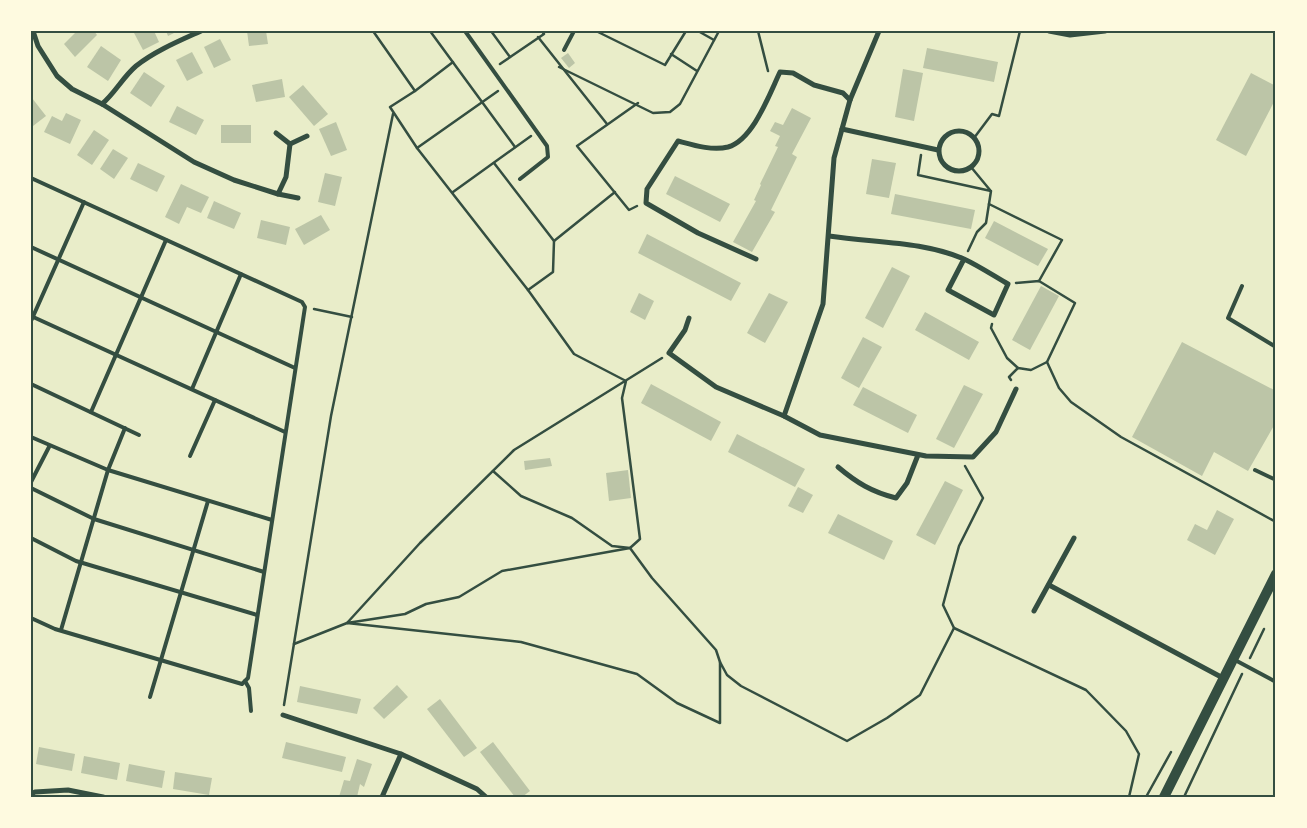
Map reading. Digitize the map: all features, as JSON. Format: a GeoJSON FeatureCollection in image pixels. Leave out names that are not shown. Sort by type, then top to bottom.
{"type":"FeatureCollection","features":[{"type":"Feature","properties":{"kind":"main road"},"geometry":{"type":"LineString","coordinates":[[1164,797],[1276,574]]}},
{"type":"Feature","properties":{"kind":"street"},"geometry":{"type":"LineString","coordinates":[[33,31],[38,46],[57,76],[72,89],[102,104],[194,162],[234,180],[278,194],[298,198]]}},
{"type":"Feature","properties":{"kind":"street"},"geometry":{"type":"LineString","coordinates":[[102,104],[115,93],[135,67],[174,43],[201,31]]}},
{"type":"Feature","properties":{"kind":"street"},"geometry":{"type":"LineString","coordinates":[[784,416],[823,304],[834,158],[850,100],[879,31]]}},
{"type":"Feature","properties":{"kind":"street"},"geometry":{"type":"LineString","coordinates":[[1049,31],[1070,34],[1105,31]]}},
{"type":"Feature","properties":{"kind":"street"},"geometry":{"type":"LineString","coordinates":[[756,259],[698,233],[646,203],[647,189],[678,141],[709,148],[728,147],[744,140],[780,72],[793,73],[814,85],[843,93],[850,100]]}},
{"type":"Feature","properties":{"kind":"street"},"geometry":{"type":"LineString","coordinates":[[842,129],[938,150]]}},
{"type":"Feature","properties":{"kind":"street"},"geometry":{"type":"LineString","coordinates":[[962,131],[974,138],[979,150],[978,157],[971,168],[959,172],[952,171],[942,163],[938,150],[943,138],[949,134],[962,131]]}},
{"type":"Feature","properties":{"kind":"street"},"geometry":{"type":"LineString","coordinates":[[276,133],[290,144]]}},
{"type":"Feature","properties":{"kind":"street"},"geometry":{"type":"LineString","coordinates":[[290,144],[307,136]]}},
{"type":"Feature","properties":{"kind":"street"},"geometry":{"type":"LineString","coordinates":[[278,194],[286,177],[290,144]]}},
{"type":"Feature","properties":{"kind":"street"},"geometry":{"type":"LineString","coordinates":[[829,236],[888,242],[935,250],[964,259],[1008,284],[994,315],[948,290],[964,259]]}},
{"type":"Feature","properties":{"kind":"street"},"geometry":{"type":"LineString","coordinates":[[689,318],[685,330],[669,353],[716,388],[784,416],[820,434],[918,455],[973,457],[996,432],[1016,389]]}},
{"type":"Feature","properties":{"kind":"street"},"geometry":{"type":"LineString","coordinates":[[838,466],[858,484],[875,493],[896,498],[907,484],[918,455]]}},
{"type":"Feature","properties":{"kind":"street"},"geometry":{"type":"LineString","coordinates":[[1034,611],[1074,538]]}},
{"type":"Feature","properties":{"kind":"street"},"geometry":{"type":"LineString","coordinates":[[1048,585],[1223,678]]}},
{"type":"Feature","properties":{"kind":"street"},"geometry":{"type":"LineString","coordinates":[[283,715],[401,754],[477,789],[486,797]]}},
{"type":"Feature","properties":{"kind":"street"},"geometry":{"type":"LineString","coordinates":[[382,797],[401,754]]}},
{"type":"Feature","properties":{"kind":"street"},"geometry":{"type":"LineString","coordinates":[[31,794],[35,792],[68,790],[103,797]]}},
{"type":"Feature","properties":{"kind":"lane"},"geometry":{"type":"LineString","coordinates":[[465,31],[547,146],[548,157],[520,179]]}},
{"type":"Feature","properties":{"kind":"lane"},"geometry":{"type":"LineString","coordinates":[[564,50],[574,31]]}},
{"type":"Feature","properties":{"kind":"lane"},"geometry":{"type":"LineString","coordinates":[[31,178],[302,302],[305,308],[248,678],[242,684],[61,630],[31,618]]}},
{"type":"Feature","properties":{"kind":"lane"},"geometry":{"type":"LineString","coordinates":[[84,202],[32,318],[286,432]]}},
{"type":"Feature","properties":{"kind":"lane"},"geometry":{"type":"LineString","coordinates":[[91,412],[166,240]]}},
{"type":"Feature","properties":{"kind":"lane"},"geometry":{"type":"LineString","coordinates":[[31,247],[295,368]]}},
{"type":"Feature","properties":{"kind":"lane"},"geometry":{"type":"LineString","coordinates":[[192,389],[242,274]]}},
{"type":"Feature","properties":{"kind":"lane"},"geometry":{"type":"LineString","coordinates":[[1242,286],[1228,318],[1276,347]]}},
{"type":"Feature","properties":{"kind":"lane"},"geometry":{"type":"LineString","coordinates":[[31,384],[139,435]]}},
{"type":"Feature","properties":{"kind":"lane"},"geometry":{"type":"LineString","coordinates":[[190,456],[215,400]]}},
{"type":"Feature","properties":{"kind":"lane"},"geometry":{"type":"LineString","coordinates":[[61,630],[108,470],[125,428]]}},
{"type":"Feature","properties":{"kind":"lane"},"geometry":{"type":"LineString","coordinates":[[31,437],[108,470],[272,520]]}},
{"type":"Feature","properties":{"kind":"lane"},"geometry":{"type":"LineString","coordinates":[[31,482],[49,446]]}},
{"type":"Feature","properties":{"kind":"lane"},"geometry":{"type":"LineString","coordinates":[[1254,470],[1276,480]]}},
{"type":"Feature","properties":{"kind":"lane"},"geometry":{"type":"LineString","coordinates":[[31,488],[94,519],[264,572]]}},
{"type":"Feature","properties":{"kind":"lane"},"geometry":{"type":"LineString","coordinates":[[150,697],[208,501]]}},
{"type":"Feature","properties":{"kind":"lane"},"geometry":{"type":"LineString","coordinates":[[31,538],[81,562],[257,615]]}},
{"type":"Feature","properties":{"kind":"lane"},"geometry":{"type":"LineString","coordinates":[[1233,659],[1276,682]]}},
{"type":"Feature","properties":{"kind":"lane"},"geometry":{"type":"LineString","coordinates":[[245,681],[249,688],[251,711]]}},
{"type":"Feature","properties":{"kind":"path"},"geometry":{"type":"LineString","coordinates":[[373,31],[415,91]]}},
{"type":"Feature","properties":{"kind":"path"},"geometry":{"type":"LineString","coordinates":[[430,31],[515,147]]}},
{"type":"Feature","properties":{"kind":"path"},"geometry":{"type":"LineString","coordinates":[[491,31],[510,57]]}},
{"type":"Feature","properties":{"kind":"path"},"geometry":{"type":"LineString","coordinates":[[492,69],[544,34],[542,31]]}},
{"type":"Feature","properties":{"kind":"path"},"geometry":{"type":"LineString","coordinates":[[596,31],[665,65],[686,31]]}},
{"type":"Feature","properties":{"kind":"path"},"geometry":{"type":"LineString","coordinates":[[698,31],[714,40]]}},
{"type":"Feature","properties":{"kind":"path"},"geometry":{"type":"LineString","coordinates":[[559,67],[638,103],[653,112],[670,112],[680,104],[719,31]]}},
{"type":"Feature","properties":{"kind":"path"},"geometry":{"type":"LineString","coordinates":[[758,31],[772,88]]}},
{"type":"Feature","properties":{"kind":"path"},"geometry":{"type":"LineString","coordinates":[[974,138],[992,114],[999,116],[1020,31]]}},
{"type":"Feature","properties":{"kind":"path"},"geometry":{"type":"LineString","coordinates":[[538,37],[559,67],[607,124]]}},
{"type":"Feature","properties":{"kind":"path"},"geometry":{"type":"LineString","coordinates":[[672,54],[697,71]]}},
{"type":"Feature","properties":{"kind":"path"},"geometry":{"type":"LineString","coordinates":[[453,62],[390,108],[393,114],[417,148],[528,290],[574,354],[626,380]]}},
{"type":"Feature","properties":{"kind":"path"},"geometry":{"type":"LineString","coordinates":[[417,148],[505,86]]}},
{"type":"Feature","properties":{"kind":"path"},"geometry":{"type":"LineString","coordinates":[[638,103],[577,146],[629,210],[646,203]]}},
{"type":"Feature","properties":{"kind":"path"},"geometry":{"type":"LineString","coordinates":[[283,715],[331,416],[353,317],[393,114]]}},
{"type":"Feature","properties":{"kind":"path"},"geometry":{"type":"LineString","coordinates":[[453,192],[537,131]]}},
{"type":"Feature","properties":{"kind":"path"},"geometry":{"type":"LineString","coordinates":[[923,147],[918,175],[992,191]]}},
{"type":"Feature","properties":{"kind":"path"},"geometry":{"type":"LineString","coordinates":[[494,163],[554,241],[553,272],[528,290]]}},
{"type":"Feature","properties":{"kind":"path"},"geometry":{"type":"LineString","coordinates":[[971,168],[992,191]]}},
{"type":"Feature","properties":{"kind":"path"},"geometry":{"type":"LineString","coordinates":[[964,259],[977,232],[986,223],[992,191]]}},
{"type":"Feature","properties":{"kind":"path"},"geometry":{"type":"LineString","coordinates":[[554,241],[615,192]]}},
{"type":"Feature","properties":{"kind":"path"},"geometry":{"type":"LineString","coordinates":[[989,204],[1062,240],[1039,281]]}},
{"type":"Feature","properties":{"kind":"path"},"geometry":{"type":"LineString","coordinates":[[994,315],[991,328],[1007,358],[1018,368],[1031,370],[1046,362],[1075,303],[1039,281],[1008,284]]}},
{"type":"Feature","properties":{"kind":"path"},"geometry":{"type":"LineString","coordinates":[[305,308],[353,317]]}},
{"type":"Feature","properties":{"kind":"path"},"geometry":{"type":"LineString","coordinates":[[347,623],[420,542],[514,450],[669,353]]}},
{"type":"Feature","properties":{"kind":"path"},"geometry":{"type":"LineString","coordinates":[[1046,362],[1059,388],[1071,402],[1121,437],[1276,522]]}},
{"type":"Feature","properties":{"kind":"path"},"geometry":{"type":"LineString","coordinates":[[294,644],[347,623],[405,614],[426,604],[459,596],[502,571],[630,548],[640,539],[622,398],[626,380]]}},
{"type":"Feature","properties":{"kind":"path"},"geometry":{"type":"LineString","coordinates":[[960,457],[983,498],[959,546],[943,604],[954,628],[1086,690],[1126,731],[1139,754],[1129,797]]}},
{"type":"Feature","properties":{"kind":"path"},"geometry":{"type":"LineString","coordinates":[[493,470],[522,496],[572,518],[612,546],[630,548],[652,578],[716,650],[720,662],[728,675],[741,686],[847,741],[887,718],[920,695],[954,628]]}},
{"type":"Feature","properties":{"kind":"path"},"geometry":{"type":"LineString","coordinates":[[347,623],[521,642],[637,674],[677,703],[720,723],[720,662]]}},
{"type":"Feature","properties":{"kind":"path"},"geometry":{"type":"LineString","coordinates":[[1184,797],[1267,623]]}},
{"type":"Feature","properties":{"kind":"building"},"geometry":{"type":"Polygon","coordinates":[[[77,31],[94,31],[97,35],[75,57],[64,44],[77,31]]]}},
{"type":"Feature","properties":{"kind":"building"},"geometry":{"type":"Polygon","coordinates":[[[133,31],[154,31],[159,42],[143,50],[133,31]]]}},
{"type":"Feature","properties":{"kind":"building"},"geometry":{"type":"Polygon","coordinates":[[[166,31],[178,31],[168,36],[166,31]]]}},
{"type":"Feature","properties":{"kind":"building"},"geometry":{"type":"Polygon","coordinates":[[[247,31],[266,31],[268,44],[249,46],[247,31]]]}},
{"type":"Feature","properties":{"kind":"building"},"geometry":{"type":"Polygon","coordinates":[[[220,39],[231,60],[214,68],[204,47],[220,39]]]}},
{"type":"Feature","properties":{"kind":"building"},"geometry":{"type":"Polygon","coordinates":[[[101,46],[121,60],[108,81],[87,67],[101,46]]]}},
{"type":"Feature","properties":{"kind":"building"},"geometry":{"type":"Polygon","coordinates":[[[927,48],[998,62],[994,82],[923,68],[927,48]]]}},
{"type":"Feature","properties":{"kind":"building"},"geometry":{"type":"Polygon","coordinates":[[[192,52],[203,73],[187,81],[176,60],[192,52]]]}},
{"type":"Feature","properties":{"kind":"building"},"geometry":{"type":"Polygon","coordinates":[[[568,53],[575,63],[569,68],[561,58],[568,53]]]}},
{"type":"Feature","properties":{"kind":"building"},"geometry":{"type":"Polygon","coordinates":[[[903,69],[923,73],[914,121],[895,117],[903,69]]]}},
{"type":"Feature","properties":{"kind":"building"},"geometry":{"type":"Polygon","coordinates":[[[144,72],[165,86],[151,107],[130,93],[144,72]]]}},
{"type":"Feature","properties":{"kind":"building"},"geometry":{"type":"Polygon","coordinates":[[[1251,73],[1276,86],[1276,98],[1246,156],[1216,140],[1251,73]]]}},
{"type":"Feature","properties":{"kind":"building"},"geometry":{"type":"Polygon","coordinates":[[[282,79],[285,97],[256,102],[252,85],[282,79]]]}},
{"type":"Feature","properties":{"kind":"building"},"geometry":{"type":"Polygon","coordinates":[[[303,85],[328,114],[314,126],[289,97],[303,85]]]}},
{"type":"Feature","properties":{"kind":"building"},"geometry":{"type":"Polygon","coordinates":[[[32,98],[46,116],[33,126],[31,123],[32,98]]]}},
{"type":"Feature","properties":{"kind":"building"},"geometry":{"type":"Polygon","coordinates":[[[177,106],[204,120],[196,135],[169,122],[177,106]]]}},
{"type":"Feature","properties":{"kind":"building"},"geometry":{"type":"Polygon","coordinates":[[[792,108],[811,118],[792,154],[797,157],[771,210],[775,212],[752,252],[733,242],[756,201],[754,200],[760,184],[778,147],[775,146],[780,136],[770,131],[775,122],[783,125],[792,108]]]}},
{"type":"Feature","properties":{"kind":"building"},"geometry":{"type":"Polygon","coordinates":[[[66,113],[81,120],[70,144],[44,132],[52,116],[62,121],[66,113]]]}},
{"type":"Feature","properties":{"kind":"building"},"geometry":{"type":"Polygon","coordinates":[[[336,122],[347,150],[331,156],[319,129],[336,122]]]}},
{"type":"Feature","properties":{"kind":"building"},"geometry":{"type":"Polygon","coordinates":[[[221,125],[251,125],[251,143],[221,143],[221,125]]]}},
{"type":"Feature","properties":{"kind":"building"},"geometry":{"type":"Polygon","coordinates":[[[94,130],[109,140],[92,165],[77,155],[94,130]]]}},
{"type":"Feature","properties":{"kind":"building"},"geometry":{"type":"Polygon","coordinates":[[[113,149],[128,158],[114,179],[100,169],[113,149]]]}},
{"type":"Feature","properties":{"kind":"building"},"geometry":{"type":"Polygon","coordinates":[[[872,159],[896,163],[889,198],[866,194],[872,159]]]}},
{"type":"Feature","properties":{"kind":"building"},"geometry":{"type":"Polygon","coordinates":[[[138,163],[165,176],[157,192],[130,179],[138,163]]]}},
{"type":"Feature","properties":{"kind":"building"},"geometry":{"type":"Polygon","coordinates":[[[325,173],[342,177],[335,206],[318,202],[325,173]]]}},
{"type":"Feature","properties":{"kind":"building"},"geometry":{"type":"Polygon","coordinates":[[[675,176],[730,204],[720,222],[666,194],[675,176]]]}},
{"type":"Feature","properties":{"kind":"building"},"geometry":{"type":"Polygon","coordinates":[[[181,184],[209,197],[201,213],[187,207],[179,224],[165,217],[181,184]]]}},
{"type":"Feature","properties":{"kind":"building"},"geometry":{"type":"Polygon","coordinates":[[[895,194],[975,210],[971,229],[891,214],[895,194]]]}},
{"type":"Feature","properties":{"kind":"building"},"geometry":{"type":"Polygon","coordinates":[[[214,201],[241,213],[234,229],[207,218],[214,201]]]}},
{"type":"Feature","properties":{"kind":"building"},"geometry":{"type":"Polygon","coordinates":[[[321,215],[330,230],[304,245],[295,229],[321,215]]]}},
{"type":"Feature","properties":{"kind":"building"},"geometry":{"type":"Polygon","coordinates":[[[261,220],[290,227],[286,245],[257,238],[261,220]]]}},
{"type":"Feature","properties":{"kind":"building"},"geometry":{"type":"Polygon","coordinates":[[[994,221],[1048,249],[1038,266],[985,238],[994,221]]]}},
{"type":"Feature","properties":{"kind":"building"},"geometry":{"type":"Polygon","coordinates":[[[647,234],[741,283],[731,301],[638,253],[647,234]]]}},
{"type":"Feature","properties":{"kind":"building"},"geometry":{"type":"Polygon","coordinates":[[[892,267],[910,276],[883,328],[865,318],[892,267]]]}},
{"type":"Feature","properties":{"kind":"building"},"geometry":{"type":"Polygon","coordinates":[[[1041,286],[1059,296],[1030,350],[1012,340],[1041,286]]]}},
{"type":"Feature","properties":{"kind":"building"},"geometry":{"type":"Polygon","coordinates":[[[639,293],[654,301],[645,320],[630,312],[639,293]]]}},
{"type":"Feature","properties":{"kind":"building"},"geometry":{"type":"Polygon","coordinates":[[[769,293],[788,302],[765,343],[747,333],[769,293]]]}},
{"type":"Feature","properties":{"kind":"building"},"geometry":{"type":"Polygon","coordinates":[[[925,312],[979,342],[969,360],[915,330],[925,312]]]}},
{"type":"Feature","properties":{"kind":"building"},"geometry":{"type":"Polygon","coordinates":[[[863,337],[882,347],[859,388],[841,378],[863,337]]]}},
{"type":"Feature","properties":{"kind":"building"},"geometry":{"type":"Polygon","coordinates":[[[1182,342],[1276,391],[1276,422],[1248,471],[1214,452],[1202,476],[1132,437],[1182,342]]]}},
{"type":"Feature","properties":{"kind":"building"},"geometry":{"type":"Polygon","coordinates":[[[651,384],[721,422],[711,441],[641,403],[651,384]]]}},
{"type":"Feature","properties":{"kind":"building"},"geometry":{"type":"Polygon","coordinates":[[[964,385],[983,394],[954,448],[936,439],[964,385]]]}},
{"type":"Feature","properties":{"kind":"building"},"geometry":{"type":"Polygon","coordinates":[[[863,387],[917,415],[908,433],[853,405],[863,387]]]}},
{"type":"Feature","properties":{"kind":"building"},"geometry":{"type":"Polygon","coordinates":[[[737,434],[805,469],[795,487],[728,452],[737,434]]]}},
{"type":"Feature","properties":{"kind":"building"},"geometry":{"type":"Polygon","coordinates":[[[550,458],[552,466],[525,470],[524,461],[550,458]]]}},
{"type":"Feature","properties":{"kind":"building"},"geometry":{"type":"Polygon","coordinates":[[[628,470],[631,498],[609,501],[606,473],[628,470]]]}},
{"type":"Feature","properties":{"kind":"building"},"geometry":{"type":"Polygon","coordinates":[[[945,481],[963,490],[935,545],[916,535],[945,481]]]}},
{"type":"Feature","properties":{"kind":"building"},"geometry":{"type":"Polygon","coordinates":[[[798,487],[813,495],[803,513],[788,506],[798,487]]]}},
{"type":"Feature","properties":{"kind":"building"},"geometry":{"type":"Polygon","coordinates":[[[1217,510],[1234,519],[1215,555],[1187,540],[1195,524],[1207,530],[1217,510]]]}},
{"type":"Feature","properties":{"kind":"building"},"geometry":{"type":"Polygon","coordinates":[[[838,514],[893,541],[884,560],[828,533],[838,514]]]}},
{"type":"Feature","properties":{"kind":"building"},"geometry":{"type":"Polygon","coordinates":[[[397,685],[408,697],[384,719],[373,708],[397,685]]]}},
{"type":"Feature","properties":{"kind":"building"},"geometry":{"type":"Polygon","coordinates":[[[300,686],[361,699],[357,714],[297,702],[300,686]]]}},
{"type":"Feature","properties":{"kind":"building"},"geometry":{"type":"Polygon","coordinates":[[[440,699],[477,748],[464,757],[427,709],[440,699]]]}},
{"type":"Feature","properties":{"kind":"building"},"geometry":{"type":"Polygon","coordinates":[[[286,742],[346,757],[342,772],[282,758],[286,742]]]}},
{"type":"Feature","properties":{"kind":"building"},"geometry":{"type":"Polygon","coordinates":[[[493,742],[530,791],[522,797],[515,797],[480,752],[493,742]]]}},
{"type":"Feature","properties":{"kind":"building"},"geometry":{"type":"Polygon","coordinates":[[[39,747],[75,754],[72,771],[36,764],[39,747]]]}},
{"type":"Feature","properties":{"kind":"building"},"geometry":{"type":"Polygon","coordinates":[[[84,756],[120,763],[117,780],[81,773],[84,756]]]}},
{"type":"Feature","properties":{"kind":"building"},"geometry":{"type":"Polygon","coordinates":[[[357,759],[372,764],[364,787],[360,784],[357,797],[339,797],[344,780],[350,781],[357,759]]]}},
{"type":"Feature","properties":{"kind":"building"},"geometry":{"type":"Polygon","coordinates":[[[129,764],[165,771],[162,788],[126,781],[129,764]]]}},
{"type":"Feature","properties":{"kind":"building"},"geometry":{"type":"Polygon","coordinates":[[[175,772],[212,778],[209,795],[173,789],[175,772]]]}}]}
